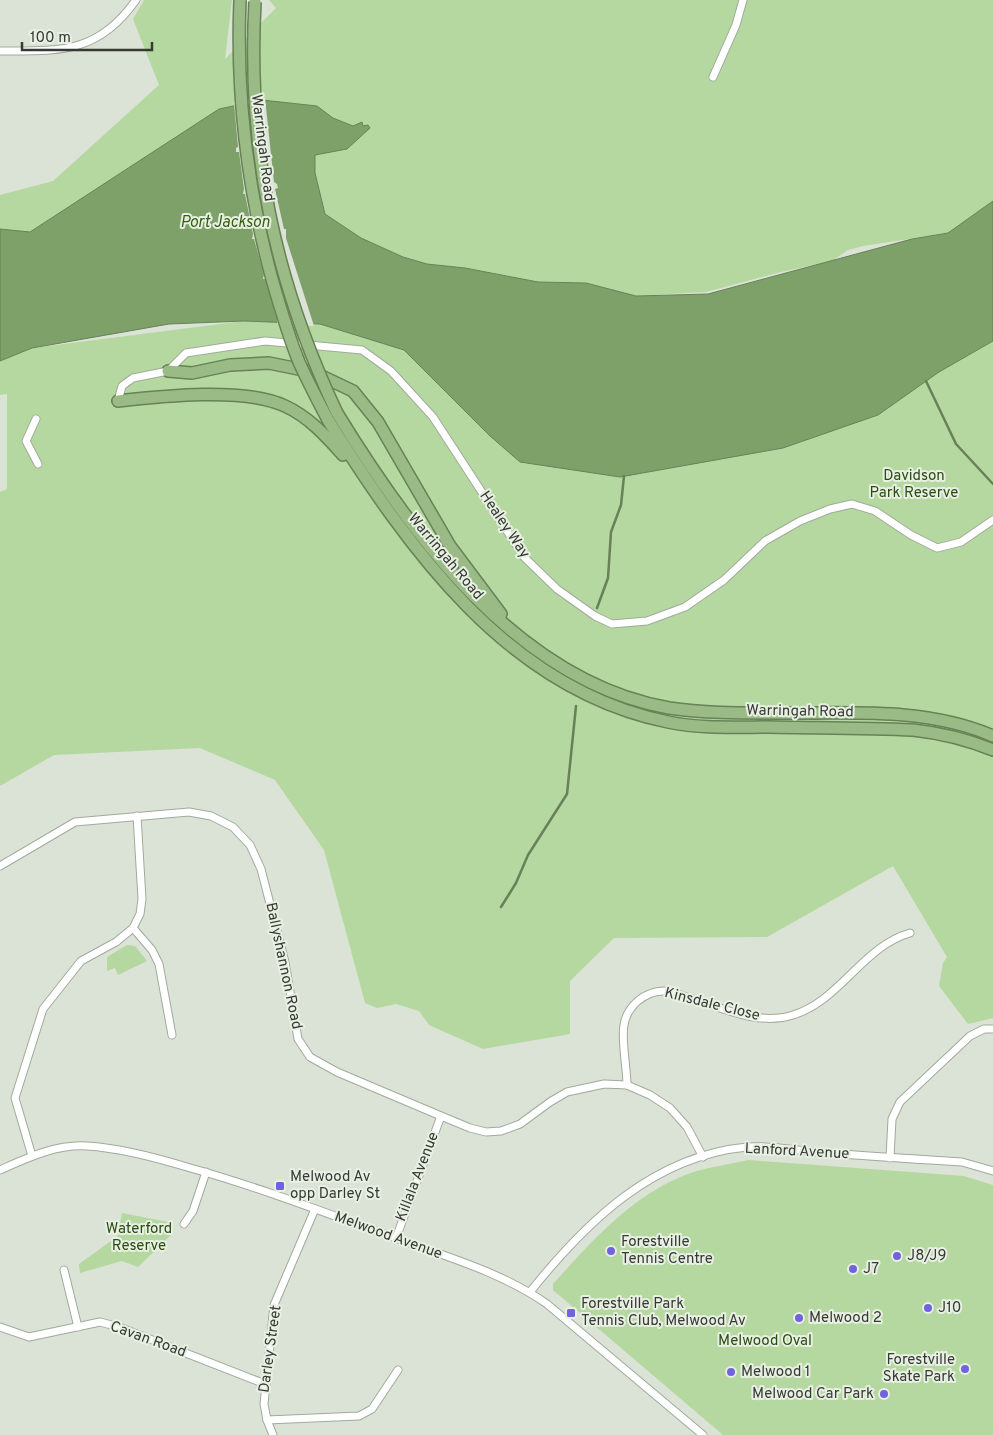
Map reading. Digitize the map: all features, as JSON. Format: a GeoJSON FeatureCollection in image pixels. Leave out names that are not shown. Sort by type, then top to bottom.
{"type":"FeatureCollection","features":[{"type":"Feature","properties":{"kind":"highway","name":"Warringah Road"},"geometry":{"type":"LineString","coordinates":[[240,0],[240,90],[246,159],[253,202],[284,321],[299,362],[328,420],[362,474],[399,526],[472,613],[524,656],[557,680],[598,701],[668,722],[703,727],[913,730],[943,733],[971,740],[993,750]]}},
{"type":"Feature","properties":{"kind":"highway","name":"Warringah Road"},"geometry":{"type":"LineString","coordinates":[[256,0],[254,73],[259,146],[268,211],[281,267],[297,320],[337,412],[368,464],[425,540],[482,605],[518,635],[566,668],[592,682],[632,698],[668,708],[706,712],[918,716],[965,726],[993,736]]}},
{"type":"Feature","properties":{"kind":"highway"},"geometry":{"type":"LineString","coordinates":[[168,371],[192,374],[230,365],[269,363],[313,372],[353,391],[378,422],[450,546],[474,580],[518,635]]}},
{"type":"Feature","properties":{"kind":"highway"},"geometry":{"type":"LineString","coordinates":[[118,401],[153,397],[231,395],[267,400],[284,406],[304,417],[320,430],[362,474]]}},
{"type":"Feature","properties":{"kind":"street"},"geometry":{"type":"LineString","coordinates":[[0,52],[53,51],[80,46],[115,26],[136,0]]}},
{"type":"Feature","properties":{"kind":"street"},"geometry":{"type":"LineString","coordinates":[[713,77],[736,25],[743,0]]}},
{"type":"Feature","properties":{"kind":"street","name":"Healey Way"},"geometry":{"type":"LineString","coordinates":[[168,371],[186,353],[265,340],[362,350],[392,371],[433,418],[524,557],[557,589],[595,616],[612,624],[647,621],[685,607],[724,580],[765,541],[800,521],[830,509],[852,504],[875,511],[911,535],[937,548],[961,542],[993,520]]}},
{"type":"Feature","properties":{"kind":"street"},"geometry":{"type":"LineString","coordinates":[[118,401],[122,386],[133,378],[168,371]]}},
{"type":"Feature","properties":{"kind":"street"},"geometry":{"type":"LineString","coordinates":[[36,419],[26,441],[38,464]]}},
{"type":"Feature","properties":{"kind":"street","name":"Ballyshannon Road"},"geometry":{"type":"LineString","coordinates":[[0,866],[75,822],[189,812],[211,816],[233,827],[250,845],[261,869],[285,962],[298,1039],[310,1057],[337,1072],[470,1128],[486,1132],[501,1131],[520,1124],[550,1102],[568,1092],[604,1084],[627,1086],[650,1095],[670,1108],[687,1126],[703,1157]]}},
{"type":"Feature","properties":{"kind":"street"},"geometry":{"type":"LineString","coordinates":[[32,1156],[15,1098],[43,1009],[81,961],[116,942],[133,928],[140,914],[142,899],[137,816]]}},
{"type":"Feature","properties":{"kind":"street"},"geometry":{"type":"LineString","coordinates":[[133,928],[152,950],[159,964],[172,1034]]}},
{"type":"Feature","properties":{"kind":"street","name":"Kinsdale Close"},"geometry":{"type":"LineString","coordinates":[[627,1086],[624,1025],[630,1008],[647,994],[665,991],[754,1017],[774,1019],[794,1015],[816,1005],[893,938],[910,933]]}},
{"type":"Feature","properties":{"kind":"street"},"geometry":{"type":"LineString","coordinates":[[890,1158],[892,1119],[900,1102],[970,1036],[984,1029],[993,1029]]}},
{"type":"Feature","properties":{"kind":"street","name":"Killala Avenue"},"geometry":{"type":"LineString","coordinates":[[396,1238],[441,1116]]}},
{"type":"Feature","properties":{"kind":"street","name":"Melwood Avenue"},"geometry":{"type":"LineString","coordinates":[[0,1170],[32,1156],[58,1148],[85,1145],[159,1159],[206,1172],[315,1209],[466,1264],[530,1292],[563,1316],[703,1435]]}},
{"type":"Feature","properties":{"kind":"street","name":"Lanford Avenue"},"geometry":{"type":"LineString","coordinates":[[530,1292],[594,1220],[640,1184],[682,1163],[703,1157],[748,1147],[962,1162],[993,1171]]}},
{"type":"Feature","properties":{"kind":"street"},"geometry":{"type":"LineString","coordinates":[[184,1224],[193,1211],[206,1172]]}},
{"type":"Feature","properties":{"kind":"street","name":"Darley Street"},"geometry":{"type":"LineString","coordinates":[[274,1435],[267,1420],[264,1404],[274,1305],[315,1209]]}},
{"type":"Feature","properties":{"kind":"street"},"geometry":{"type":"LineString","coordinates":[[64,1270],[78,1327]]}},
{"type":"Feature","properties":{"kind":"street","name":"Cavan Road"},"geometry":{"type":"LineString","coordinates":[[0,1327],[29,1337],[100,1322],[119,1327],[265,1384]]}},
{"type":"Feature","properties":{"kind":"street"},"geometry":{"type":"LineString","coordinates":[[267,1420],[359,1416],[372,1409],[398,1370]]}},
{"type":"Feature","properties":{"kind":"green space"},"geometry":{"type":"Polygon","coordinates":[[[144,0],[232,0],[225,59],[276,8],[269,0],[993,0],[993,201],[948,233],[863,246],[848,250],[832,261],[781,272],[706,292],[636,296],[586,283],[538,282],[465,268],[427,264],[403,257],[361,238],[325,214],[315,173],[315,155],[347,149],[363,126],[362,123],[353,126],[333,118],[317,106],[219,109],[30,232],[0,229],[0,195],[53,181],[159,85],[133,19],[144,0]]]}},
{"type":"Feature","properties":{"kind":"green space","name":"Davidson Park Reserve"},"geometry":{"type":"Polygon","coordinates":[[[244,321],[320,324],[404,350],[490,436],[620,477],[783,448],[878,415],[939,372],[993,341],[993,1018],[968,1024],[939,986],[943,963],[947,957],[893,866],[767,937],[614,938],[570,981],[570,1034],[483,1049],[429,1025],[419,1011],[396,1004],[377,1008],[365,1003],[324,850],[275,780],[200,748],[54,755],[0,786],[0,492],[7,489],[7,394],[0,395],[0,361],[32,348],[244,321]]]}},
{"type":"Feature","properties":{"kind":"green space"},"geometry":{"type":"Polygon","coordinates":[[[127,945],[135,946],[147,961],[118,975],[115,968],[107,971],[107,957],[127,945]]]}},
{"type":"Feature","properties":{"kind":"green space","name":"Melwood Oval"},"geometry":{"type":"Polygon","coordinates":[[[748,1160],[964,1176],[993,1185],[993,1435],[723,1435],[553,1290],[553,1284],[598,1236],[649,1194],[688,1174],[748,1160]]]}},
{"type":"Feature","properties":{"kind":"green space","name":"Waterford Reserve"},"geometry":{"type":"Polygon","coordinates":[[[122,1213],[168,1222],[172,1234],[138,1267],[122,1261],[80,1273],[79,1264],[118,1236],[122,1213]]]}},
{"type":"Feature","properties":{"kind":"water","name":"Port Jackson"},"geometry":{"type":"Polygon","coordinates":[[[262,100],[317,106],[333,118],[353,126],[362,122],[363,126],[368,125],[370,128],[347,149],[315,155],[315,173],[325,214],[361,238],[403,257],[427,264],[465,268],[538,282],[586,283],[636,296],[708,294],[912,239],[948,233],[993,201],[993,341],[939,372],[878,415],[783,448],[620,477],[520,462],[490,436],[404,350],[320,324],[244,321],[169,324],[32,348],[0,361],[0,229],[30,232],[219,109],[262,100]]]}},
{"type":"Feature","properties":{"kind":"pier"},"geometry":{"type":"Polygon","coordinates":[[[261,97],[265,98],[274,182],[278,188],[275,189],[284,229],[286,229],[286,238],[314,326],[280,325],[277,322],[266,279],[263,279],[264,274],[254,239],[252,239],[253,234],[245,194],[243,194],[239,152],[236,152],[238,147],[234,103],[261,97]]]}},
{"type":"Feature","properties":{"kind":"waterway"},"geometry":{"type":"LineString","coordinates":[[926,381],[956,444],[993,484]]}},
{"type":"Feature","properties":{"kind":"waterway"},"geometry":{"type":"LineString","coordinates":[[597,608],[608,578],[611,532],[621,505],[624,476]]}},
{"type":"Feature","properties":{"kind":"waterway"},"geometry":{"type":"LineString","coordinates":[[501,907],[516,883],[528,855],[567,794],[576,706]]}},
{"type":"Feature","properties":{"kind":"place","name":"Melwood Av opp Darley St"},"geometry":{"type":"Point","coordinates":[280,1186]}},
{"type":"Feature","properties":{"kind":"place","name":"Forestville Tennis Centre"},"geometry":{"type":"Point","coordinates":[611,1251]}},
{"type":"Feature","properties":{"kind":"place","name":"J8/J9"},"geometry":{"type":"Point","coordinates":[897,1256]}},
{"type":"Feature","properties":{"kind":"place","name":"J7"},"geometry":{"type":"Point","coordinates":[853,1269]}},
{"type":"Feature","properties":{"kind":"place","name":"J10"},"geometry":{"type":"Point","coordinates":[928,1308]}},
{"type":"Feature","properties":{"kind":"place","name":"Forestville Park Tennis Club, Melwood Av"},"geometry":{"type":"Point","coordinates":[571,1313]}},
{"type":"Feature","properties":{"kind":"place","name":"Melwood 2"},"geometry":{"type":"Point","coordinates":[799,1318]}},
{"type":"Feature","properties":{"kind":"place","name":"Forestville Skate Park"},"geometry":{"type":"Point","coordinates":[965,1369]}},
{"type":"Feature","properties":{"kind":"place","name":"Melwood 1"},"geometry":{"type":"Point","coordinates":[731,1372]}},
{"type":"Feature","properties":{"kind":"place","name":"Melwood Car Park"},"geometry":{"type":"Point","coordinates":[884,1394]}}]}
